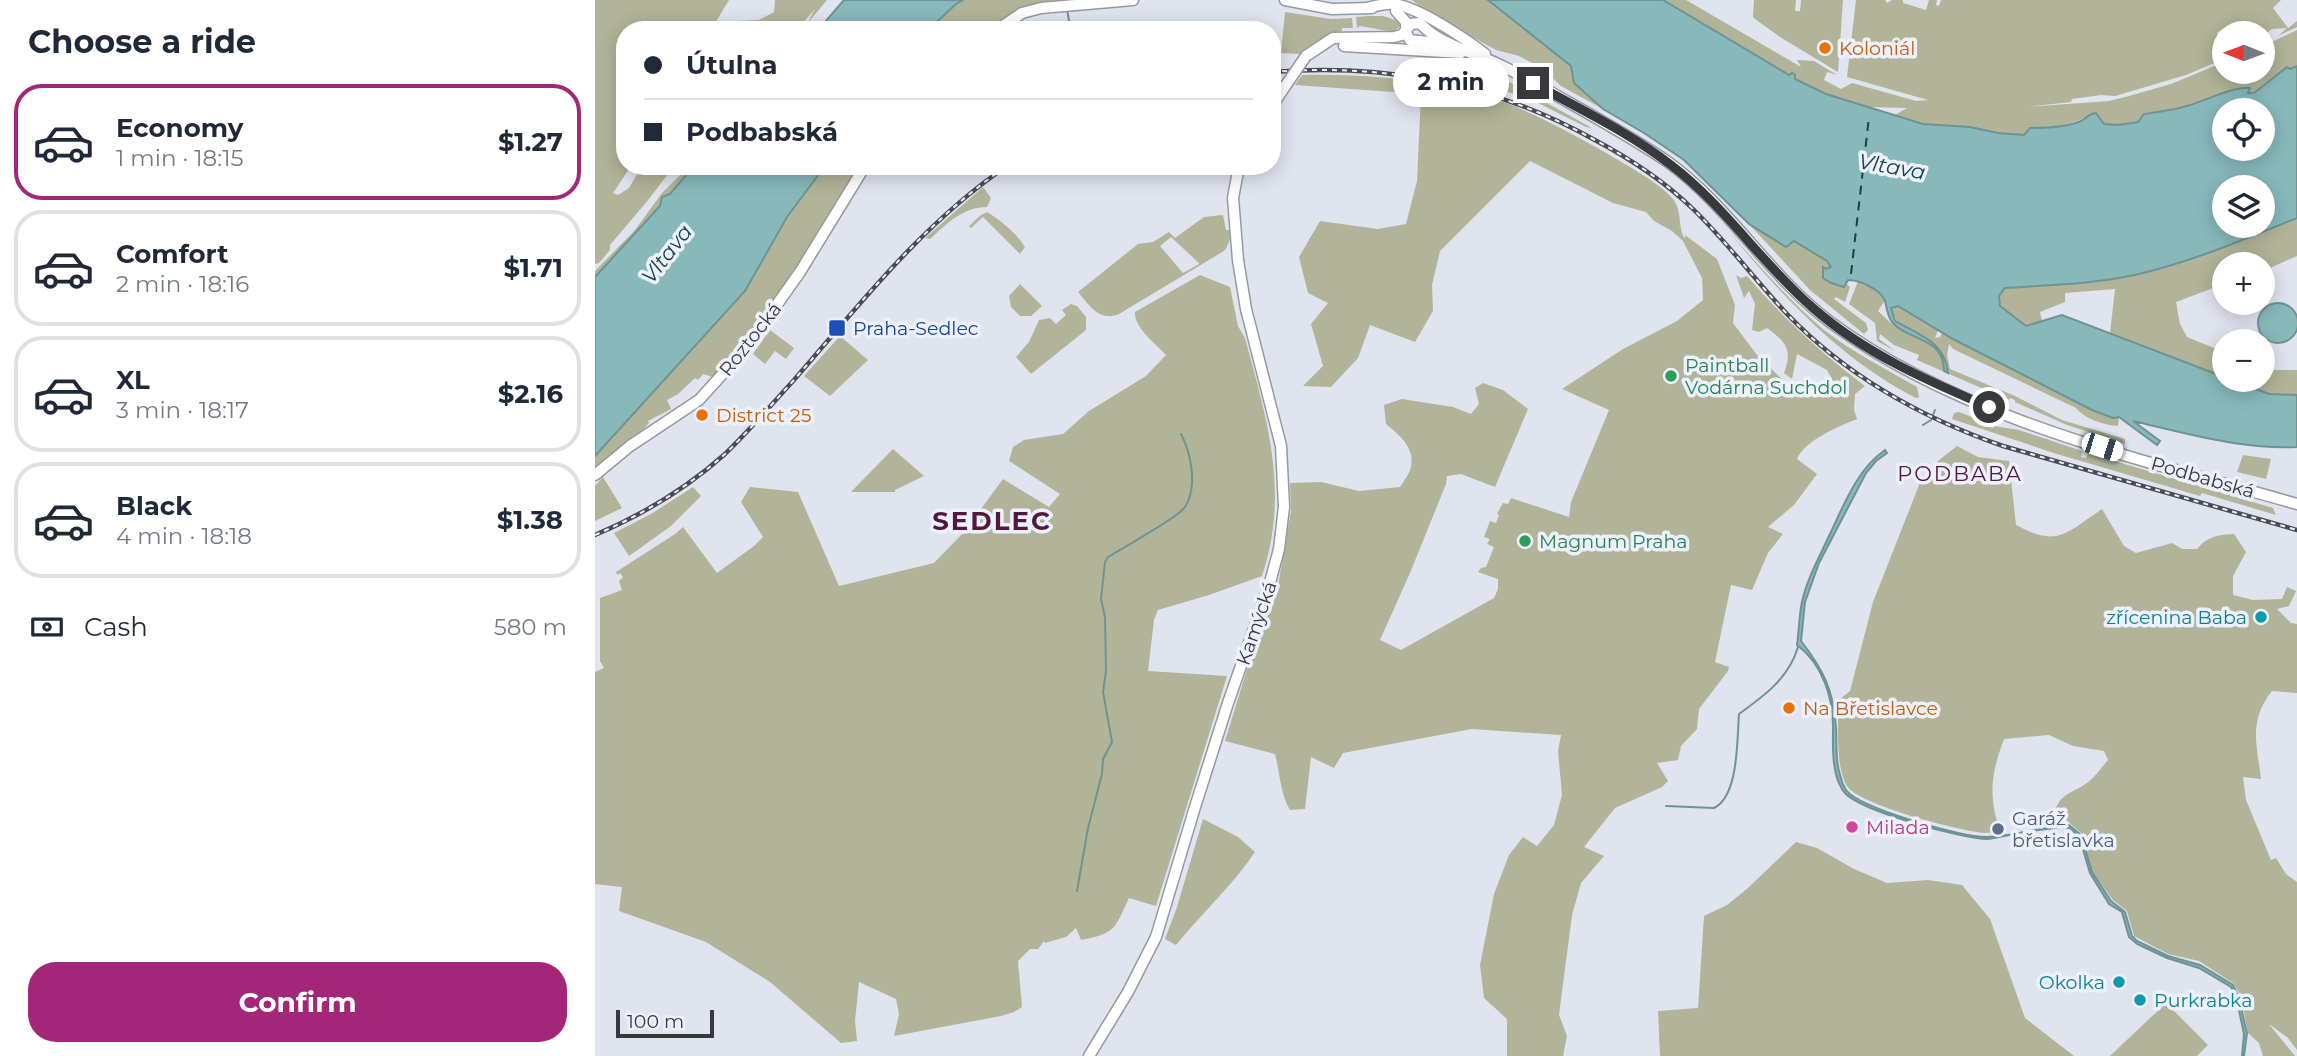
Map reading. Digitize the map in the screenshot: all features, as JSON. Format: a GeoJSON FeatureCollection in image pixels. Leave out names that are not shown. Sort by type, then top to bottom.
{"type":"FeatureCollection","features":[{"type":"Feature","properties":{"kind":"main road"},"geometry":{"type":"LineString","coordinates":[[1010,21],[1022,13],[1041,8],[1133,0]]}},
{"type":"Feature","properties":{"kind":"main road"},"geometry":{"type":"LineString","coordinates":[[1285,0],[1332,9],[1392,4],[1406,8],[1473,44],[1499,64]]}},
{"type":"Feature","properties":{"kind":"main road"},"geometry":{"type":"LineString","coordinates":[[1310,52],[1344,46],[1415,41],[1425,36],[1422,25],[1410,15],[1367,8]]}},
{"type":"Feature","properties":{"kind":"main road"},"geometry":{"type":"LineString","coordinates":[[1396,11],[1405,19],[1407,36],[1415,41]]}},
{"type":"Feature","properties":{"kind":"main road"},"geometry":{"type":"LineString","coordinates":[[1281,92],[1310,52],[1333,38],[1394,37],[1402,35],[1414,22],[1422,25]]}},
{"type":"Feature","properties":{"kind":"main road","name":"Podbabská"},"geometry":{"type":"LineString","coordinates":[[1422,25],[1434,35],[1499,64],[1626,135],[1669,163],[1702,191],[1813,308],[1865,347],[1892,362],[1958,394],[2040,427],[2297,504]]}},
{"type":"Feature","properties":{"kind":"main road","name":"Podbabská"},"geometry":{"type":"LineString","coordinates":[[1415,41],[1476,55]]}},
{"type":"Feature","properties":{"kind":"main road"},"geometry":{"type":"LineString","coordinates":[[1344,46],[1461,53]]}},
{"type":"Feature","properties":{"kind":"main road","name":"Roztocká"},"geometry":{"type":"LineString","coordinates":[[595,475],[631,446],[698,400],[747,347],[800,272],[859,175]]}},
{"type":"Feature","properties":{"kind":"main road","name":"Kamýcká"},"geometry":{"type":"LineString","coordinates":[[1089,1056],[1128,992],[1156,937],[1195,807],[1279,549],[1284,507],[1281,446],[1246,309],[1238,260],[1233,198],[1237,175]]}},
{"type":"Feature","properties":{"kind":"shaded area"},"geometry":{"type":"Polygon","coordinates":[[[595,0],[729,0],[716,21],[616,21],[616,175],[625,175],[613,193],[618,195],[629,188],[637,175],[667,175],[610,245],[610,250],[595,264],[595,0]]]}},
{"type":"Feature","properties":{"kind":"shaded area"},"geometry":{"type":"Polygon","coordinates":[[[775,0],[827,0],[810,21],[815,9],[805,21],[738,21],[759,20],[774,12],[775,0]]]}},
{"type":"Feature","properties":{"kind":"shaded area"},"geometry":{"type":"Polygon","coordinates":[[[963,0],[1074,0],[1027,6],[1001,21],[938,21],[963,0]]]}},
{"type":"Feature","properties":{"kind":"shaded area"},"geometry":{"type":"Polygon","coordinates":[[[1412,0],[1488,0],[1571,66],[1574,83],[1603,109],[1561,86],[1543,69],[1519,56],[1496,50],[1427,12],[1412,0]]]}},
{"type":"Feature","properties":{"kind":"shaded area"},"geometry":{"type":"Polygon","coordinates":[[[1663,0],[1686,0],[1801,67],[1797,60],[1814,61],[1837,75],[1827,72],[1824,80],[1841,89],[1852,83],[1916,101],[1928,100],[1847,77],[1856,0],[1885,0],[1887,3],[1903,0],[1903,3],[1926,10],[1929,0],[1937,0],[1936,5],[1939,6],[1941,0],[2281,0],[2273,8],[2288,28],[2297,21],[2297,27],[2278,36],[2287,28],[2275,29],[2275,21],[2212,21],[2212,64],[2186,75],[2115,96],[2101,95],[2072,99],[2071,102],[2025,107],[2109,101],[2171,84],[2212,67],[2212,84],[2264,84],[2255,93],[2248,93],[2246,87],[2183,107],[2144,114],[2138,122],[2118,126],[2104,124],[2096,113],[2064,125],[2030,128],[2024,135],[1970,127],[1923,124],[1893,116],[1907,108],[1869,107],[1826,94],[1795,79],[1663,0]]]}},
{"type":"Feature","properties":{"kind":"shaded area"},"geometry":{"type":"Polygon","coordinates":[[[1754,0],[1796,0],[1795,11],[1800,11],[1801,0],[1843,0],[1838,72],[1755,19],[1754,0]]]}},
{"type":"Feature","properties":{"kind":"shaded area"},"geometry":{"type":"Polygon","coordinates":[[[1285,12],[1331,19],[1352,18],[1353,28],[1342,28],[1342,31],[1309,46],[1299,54],[1281,53],[1285,12]]]}},
{"type":"Feature","properties":{"kind":"shaded area"},"geometry":{"type":"Polygon","coordinates":[[[1383,16],[1399,21],[1400,26],[1394,32],[1360,26],[1357,28],[1356,17],[1383,16]]]}},
{"type":"Feature","properties":{"kind":"shaded area"},"geometry":{"type":"Polygon","coordinates":[[[2297,30],[2297,66],[2290,69],[2287,67],[2275,77],[2275,40],[2297,30]]]}},
{"type":"Feature","properties":{"kind":"shaded area"},"geometry":{"type":"Polygon","coordinates":[[[1486,69],[1592,128],[1538,103],[1481,82],[1486,69]]]}},
{"type":"Feature","properties":{"kind":"shaded area"},"geometry":{"type":"Polygon","coordinates":[[[1302,75],[1392,78],[1468,91],[1530,113],[1589,143],[1651,181],[1673,199],[1685,239],[1685,235],[1717,259],[1735,305],[1733,323],[1757,355],[1787,384],[1792,382],[1791,389],[1816,397],[1838,390],[1827,370],[1797,354],[1792,379],[1784,373],[1788,358],[1786,347],[1767,328],[1759,332],[1752,330],[1755,304],[1749,291],[1744,298],[1736,275],[1741,278],[1747,276],[1803,334],[1865,386],[1855,394],[1854,410],[1857,419],[1814,440],[1797,459],[1817,474],[1794,505],[1768,527],[1783,534],[1768,553],[1752,590],[1731,585],[1715,662],[1729,667],[1728,671],[1699,709],[1697,729],[1681,746],[1678,760],[1657,763],[1668,781],[1662,787],[1615,808],[1584,847],[1604,856],[1581,883],[1572,915],[1559,1015],[1567,1036],[1563,1056],[1507,1056],[1507,1019],[1484,998],[1480,965],[1494,894],[1509,855],[1523,837],[1537,846],[1554,825],[1562,795],[1558,751],[1561,735],[1472,729],[1343,753],[1334,768],[1311,757],[1305,809],[1290,810],[1282,790],[1275,754],[1225,741],[1248,666],[1277,591],[1291,511],[1290,483],[1321,482],[1359,491],[1400,487],[1407,477],[1412,459],[1405,442],[1386,424],[1384,405],[1402,399],[1453,407],[1471,414],[1479,404],[1475,388],[1483,383],[1503,390],[1528,409],[1495,487],[1461,474],[1447,476],[1410,573],[1380,640],[1401,650],[1494,598],[1498,579],[1478,572],[1486,567],[1494,547],[1487,544],[1490,539],[1484,537],[1490,521],[1496,523],[1503,503],[1508,504],[1511,498],[1569,517],[1571,502],[1609,410],[1562,389],[1623,349],[1677,321],[1703,300],[1702,278],[1683,241],[1654,221],[1646,212],[1613,203],[1530,161],[1440,251],[1432,285],[1433,311],[1415,342],[1370,325],[1358,358],[1331,387],[1303,386],[1323,366],[1311,324],[1328,303],[1308,293],[1299,257],[1320,221],[1378,229],[1406,224],[1417,181],[1421,94],[1295,85],[1302,75]]]}},
{"type":"Feature","properties":{"kind":"shaded area"},"geometry":{"type":"Polygon","coordinates":[[[680,175],[686,175],[670,194],[662,197],[660,206],[595,277],[595,271],[635,230],[662,193],[680,175]]]}},
{"type":"Feature","properties":{"kind":"shaded area"},"geometry":{"type":"Polygon","coordinates":[[[818,175],[853,175],[800,264],[745,342],[713,377],[703,374],[698,380],[695,378],[667,400],[671,409],[648,421],[639,434],[595,470],[595,456],[745,291],[787,217],[818,175]]]}},
{"type":"Feature","properties":{"kind":"shaded area"},"geometry":{"type":"Polygon","coordinates":[[[983,187],[991,198],[987,207],[963,213],[930,239],[925,238],[983,187]]]}},
{"type":"Feature","properties":{"kind":"shaded area"},"geometry":{"type":"Polygon","coordinates":[[[987,212],[1008,228],[1025,247],[1020,254],[983,217],[971,228],[969,226],[987,212]]]}},
{"type":"Feature","properties":{"kind":"shaded area"},"geometry":{"type":"Polygon","coordinates":[[[1223,215],[1226,230],[1230,230],[1224,251],[1119,314],[1100,314],[1078,292],[1138,244],[1153,242],[1169,232],[1175,238],[1204,217],[1223,215]],[[1171,237],[1160,246],[1183,273],[1199,263],[1171,237]]]}},
{"type":"Feature","properties":{"kind":"shaded area"},"geometry":{"type":"Polygon","coordinates":[[[2297,218],[2297,256],[2275,266],[2275,252],[2212,252],[2212,288],[2176,302],[2180,324],[2187,337],[2212,347],[2212,372],[2110,333],[2115,289],[2065,293],[2065,302],[2040,312],[2042,321],[2027,326],[2000,306],[1999,296],[2005,288],[2077,283],[2222,248],[2247,238],[2275,238],[2275,227],[2297,218]]]}},
{"type":"Feature","properties":{"kind":"shaded area"},"geometry":{"type":"Polygon","coordinates":[[[1749,224],[1786,247],[1794,241],[1827,261],[1831,268],[1823,268],[1823,278],[1831,283],[1844,287],[1847,284],[1850,287],[1845,302],[1836,297],[1834,299],[1866,323],[1868,330],[1864,334],[1810,290],[1749,224]]]}},
{"type":"Feature","properties":{"kind":"shaded area"},"geometry":{"type":"Polygon","coordinates":[[[1729,232],[1811,319],[1846,346],[1917,387],[1919,397],[1916,398],[1862,365],[1814,325],[1770,280],[1729,232]]]}},
{"type":"Feature","properties":{"kind":"shaded area"},"geometry":{"type":"Polygon","coordinates":[[[1200,275],[1230,287],[1238,326],[1245,338],[1267,427],[1275,485],[1274,515],[1262,576],[1158,610],[1154,620],[1148,671],[1227,676],[1156,906],[1129,898],[1117,923],[1108,932],[1081,940],[1076,928],[1066,937],[1045,943],[1044,941],[1038,949],[1030,949],[1018,961],[1022,1007],[1001,1016],[894,1036],[899,1014],[896,999],[859,982],[855,1021],[857,1041],[841,1043],[770,982],[706,942],[619,911],[622,887],[595,884],[595,672],[604,668],[600,661],[600,598],[622,590],[619,581],[623,577],[616,572],[683,527],[717,573],[763,537],[741,502],[750,487],[798,492],[839,586],[934,563],[964,532],[1003,479],[1049,507],[1060,494],[1009,461],[1013,447],[1024,440],[1063,434],[1089,411],[1146,376],[1166,355],[1142,330],[1135,312],[1200,275]]]}},
{"type":"Feature","properties":{"kind":"shaded area"},"geometry":{"type":"Polygon","coordinates":[[[1858,281],[1872,288],[1885,300],[1878,311],[1892,324],[1897,323],[1891,308],[1898,306],[1938,330],[1935,338],[1942,333],[2092,410],[2119,417],[2118,426],[2089,418],[2076,408],[1953,349],[1949,344],[1947,355],[1950,369],[2015,396],[2062,420],[2125,439],[2125,444],[2067,425],[2015,400],[2009,400],[1917,360],[1919,355],[1894,345],[1880,334],[1879,339],[1895,351],[1877,341],[1875,323],[1849,304],[1858,281]]]}},
{"type":"Feature","properties":{"kind":"shaded area"},"geometry":{"type":"Polygon","coordinates":[[[1020,284],[1042,306],[1031,316],[1020,316],[1011,307],[1009,296],[1020,284]]]}},
{"type":"Feature","properties":{"kind":"shaded area"},"geometry":{"type":"Polygon","coordinates":[[[1071,304],[1077,306],[1086,317],[1086,330],[1031,374],[1016,357],[1029,342],[1039,320],[1050,318],[1056,324],[1066,315],[1062,310],[1071,304]]]}},
{"type":"Feature","properties":{"kind":"shaded area"},"geometry":{"type":"Polygon","coordinates":[[[770,330],[794,348],[786,359],[775,351],[765,364],[753,354],[770,330]]]}},
{"type":"Feature","properties":{"kind":"shaded area"},"geometry":{"type":"Polygon","coordinates":[[[840,336],[868,360],[830,396],[804,376],[840,336]]]}},
{"type":"Feature","properties":{"kind":"shaded area"},"geometry":{"type":"Polygon","coordinates":[[[2275,370],[2297,370],[2297,395],[2264,392],[2275,392],[2275,370]]]}},
{"type":"Feature","properties":{"kind":"shaded area"},"geometry":{"type":"Polygon","coordinates":[[[1959,412],[1988,423],[1987,426],[1993,428],[2019,430],[2079,450],[2082,452],[2081,457],[2086,458],[2091,454],[2273,508],[2276,515],[2057,454],[1952,419],[1954,413],[1959,412]]]}},
{"type":"Feature","properties":{"kind":"shaded area"},"geometry":{"type":"Polygon","coordinates":[[[1957,446],[1978,457],[2009,461],[2016,525],[2030,532],[2042,536],[2061,535],[2102,509],[2124,546],[2136,553],[2172,543],[2182,549],[2197,549],[2214,537],[2234,534],[2246,552],[2233,576],[2233,595],[2253,600],[2282,599],[2287,587],[2296,591],[2289,606],[2277,609],[2291,623],[2297,624],[2297,693],[2272,691],[2264,702],[2256,734],[2261,779],[2243,777],[2246,800],[2271,860],[2276,858],[2286,874],[2297,882],[2297,1050],[2288,1038],[2269,1024],[2295,1056],[2263,1056],[2259,1043],[2248,1033],[2240,994],[2233,983],[2199,961],[2168,954],[2134,936],[2127,911],[2113,900],[2092,872],[2081,833],[2055,810],[2063,797],[2087,783],[2100,770],[2108,760],[2104,751],[2073,746],[2049,735],[2004,739],[1996,763],[1993,785],[1994,806],[2000,831],[1972,831],[1911,816],[1870,801],[1847,786],[1839,756],[1839,700],[1850,691],[1873,602],[1921,480],[1938,461],[1957,446]]]}},
{"type":"Feature","properties":{"kind":"shaded area"},"geometry":{"type":"Polygon","coordinates":[[[893,449],[924,476],[895,492],[851,492],[893,449]]]}},
{"type":"Feature","properties":{"kind":"shaded area"},"geometry":{"type":"Polygon","coordinates":[[[2243,455],[2271,459],[2266,479],[2237,472],[2243,455]]]}},
{"type":"Feature","properties":{"kind":"shaded area"},"geometry":{"type":"Polygon","coordinates":[[[603,477],[622,508],[595,521],[595,486],[603,477]]]}},
{"type":"Feature","properties":{"kind":"shaded area"},"geometry":{"type":"Polygon","coordinates":[[[693,487],[701,496],[671,526],[629,556],[614,533],[651,514],[693,487]]]}},
{"type":"Feature","properties":{"kind":"shaded area"},"geometry":{"type":"Polygon","coordinates":[[[1203,819],[1238,837],[1255,852],[1176,945],[1165,939],[1203,819]]]}},
{"type":"Feature","properties":{"kind":"shaded area"},"geometry":{"type":"Polygon","coordinates":[[[1796,842],[1817,848],[1854,869],[1887,883],[1928,880],[1962,885],[1990,919],[2025,1018],[2074,1056],[1660,1056],[1658,1011],[1698,1008],[1704,916],[1727,905],[1796,842]]]}},
{"type":"Feature","properties":{"kind":"shaded area"},"geometry":{"type":"Polygon","coordinates":[[[2166,1003],[2208,1045],[2197,1056],[2110,1056],[2166,1003]]]}},
{"type":"Feature","properties":{"kind":"water"},"geometry":{"type":"Polygon","coordinates":[[[844,0],[963,0],[938,21],[826,21],[844,0]]]}},
{"type":"Feature","properties":{"kind":"water","name":"Vltava"},"geometry":{"type":"Polygon","coordinates":[[[1488,0],[1663,0],[1789,75],[1792,73],[1795,79],[1826,94],[1923,124],[1970,127],[1998,133],[2024,135],[2030,128],[2070,125],[2096,113],[2104,124],[2138,122],[2144,114],[2187,106],[2236,89],[2250,88],[2248,93],[2254,93],[2265,84],[2275,84],[2275,76],[2287,67],[2290,69],[2297,66],[2297,218],[2275,227],[2275,175],[2212,175],[2212,238],[2247,238],[2179,263],[2139,274],[2072,284],[2005,288],[1999,296],[2000,306],[2026,326],[2062,315],[2212,372],[2212,392],[2297,395],[2297,447],[2236,443],[2133,421],[2160,441],[2157,445],[2119,417],[2113,418],[2092,410],[1953,339],[1898,306],[1891,308],[1895,321],[1922,335],[1937,347],[1946,362],[1948,373],[1944,371],[1938,351],[1932,345],[1892,322],[1885,301],[1879,293],[1864,283],[1853,280],[1848,280],[1844,287],[1823,278],[1823,267],[1831,267],[1827,261],[1794,241],[1786,247],[1749,224],[1684,160],[1603,109],[1574,83],[1571,66],[1488,0]]]}},
{"type":"Feature","properties":{"kind":"water","name":"Vltava"},"geometry":{"type":"Polygon","coordinates":[[[686,175],[818,175],[787,217],[745,291],[595,456],[595,277],[660,206],[662,197],[670,194],[686,175]]]}},
{"type":"Feature","properties":{"kind":"water"},"geometry":{"type":"Polygon","coordinates":[[[2275,303],[2286,304],[2297,315],[2297,331],[2286,342],[2275,343],[2275,329],[2259,329],[2259,315],[2275,315],[2275,303]]]}},
{"type":"Feature","properties":{"kind":"water"},"geometry":{"type":"Polygon","coordinates":[[[1885,450],[1887,453],[1866,473],[1819,563],[1805,602],[1801,641],[1821,671],[1830,692],[1841,779],[1846,790],[1855,797],[1913,821],[1975,836],[2016,834],[1987,839],[1975,838],[1913,823],[1855,800],[1844,791],[1837,779],[1829,695],[1814,662],[1797,645],[1801,607],[1810,577],[1852,489],[1866,467],[1885,450]]]}},
{"type":"Feature","properties":{"kind":"water"},"geometry":{"type":"Polygon","coordinates":[[[2069,825],[2081,835],[2092,872],[2111,901],[2125,912],[2132,936],[2137,941],[2168,956],[2200,965],[2233,985],[2247,1033],[2244,1056],[2244,1034],[2236,996],[2231,987],[2199,968],[2167,958],[2137,944],[2129,937],[2122,912],[2109,904],[2090,873],[2079,836],[2069,828],[2027,832],[2069,825]]]}},
{"type":"Feature","properties":{"kind":"waterway"},"geometry":{"type":"LineString","coordinates":[[1067,10],[1069,21]]}},
{"type":"Feature","properties":{"kind":"waterway"},"geometry":{"type":"LineString","coordinates":[[1923,425],[1931,420],[1935,410]]}},
{"type":"Feature","properties":{"kind":"waterway"},"geometry":{"type":"LineString","coordinates":[[1077,891],[1103,759],[1112,742],[1103,692],[1106,671],[1105,617],[1101,599],[1105,562],[1108,557],[1185,507],[1191,490],[1192,470],[1181,434]]}},
{"type":"Feature","properties":{"kind":"waterway"},"geometry":{"type":"LineString","coordinates":[[1666,806],[1714,808],[1722,802],[1728,792],[1735,766],[1739,714],[1782,677],[1798,647]]}},
{"type":"Feature","properties":{"kind":"ferry route"},"geometry":{"type":"LineString","coordinates":[[1851,274],[1869,117]]}},
{"type":"Feature","properties":{"kind":"railway"},"geometry":{"type":"LineString","coordinates":[[1281,72],[1356,71],[1438,82],[1478,91],[1555,120],[1620,154],[1670,188],[1693,209],[1811,337],[1861,376],[1915,409],[2003,446],[2297,530]]}},
{"type":"Feature","properties":{"kind":"railway"},"geometry":{"type":"LineString","coordinates":[[595,535],[663,500],[725,454],[920,239],[976,188],[994,175]]}},
{"type":"Feature","properties":{"kind":"place","name":"Koloniál"},"geometry":{"type":"Point","coordinates":[1825,48]}},
{"type":"Feature","properties":{"kind":"place","name":"Praha-Sedlec"},"geometry":{"type":"Point","coordinates":[837,328]}},
{"type":"Feature","properties":{"kind":"place","name":"Paintball Vodárna Suchdol"},"geometry":{"type":"Point","coordinates":[1671,376]}},
{"type":"Feature","properties":{"kind":"place","name":"District 25"},"geometry":{"type":"Point","coordinates":[702,415]}},
{"type":"Feature","properties":{"kind":"place","name":"Magnum Praha"},"geometry":{"type":"Point","coordinates":[1525,541]}},
{"type":"Feature","properties":{"kind":"place","name":"zřícenina Baba"},"geometry":{"type":"Point","coordinates":[2261,617]}},
{"type":"Feature","properties":{"kind":"place","name":"Na Břetislavce"},"geometry":{"type":"Point","coordinates":[1789,708]}},
{"type":"Feature","properties":{"kind":"place","name":"Milada"},"geometry":{"type":"Point","coordinates":[1852,827]}},
{"type":"Feature","properties":{"kind":"place","name":"Garáž břetislavka"},"geometry":{"type":"Point","coordinates":[1998,829]}},
{"type":"Feature","properties":{"kind":"place","name":"Okolka"},"geometry":{"type":"Point","coordinates":[2119,982]}},
{"type":"Feature","properties":{"kind":"place","name":"Purkrabka"},"geometry":{"type":"Point","coordinates":[2140,1000]}},
{"type":"Feature","properties":{"kind":"district","name":"PODBABA"},"geometry":{"type":"Point","coordinates":[1960,474]}},
{"type":"Feature","properties":{"kind":"district","name":"SEDLEC"},"geometry":{"type":"Point","coordinates":[992,521]}},
{"type":"Feature","properties":{"kind":"route"},"geometry":{"type":"LineString","coordinates":[[1533,83],[1626,135],[1669,163],[1734,223],[1813,308],[1865,347],[1989,407]]}}]}
